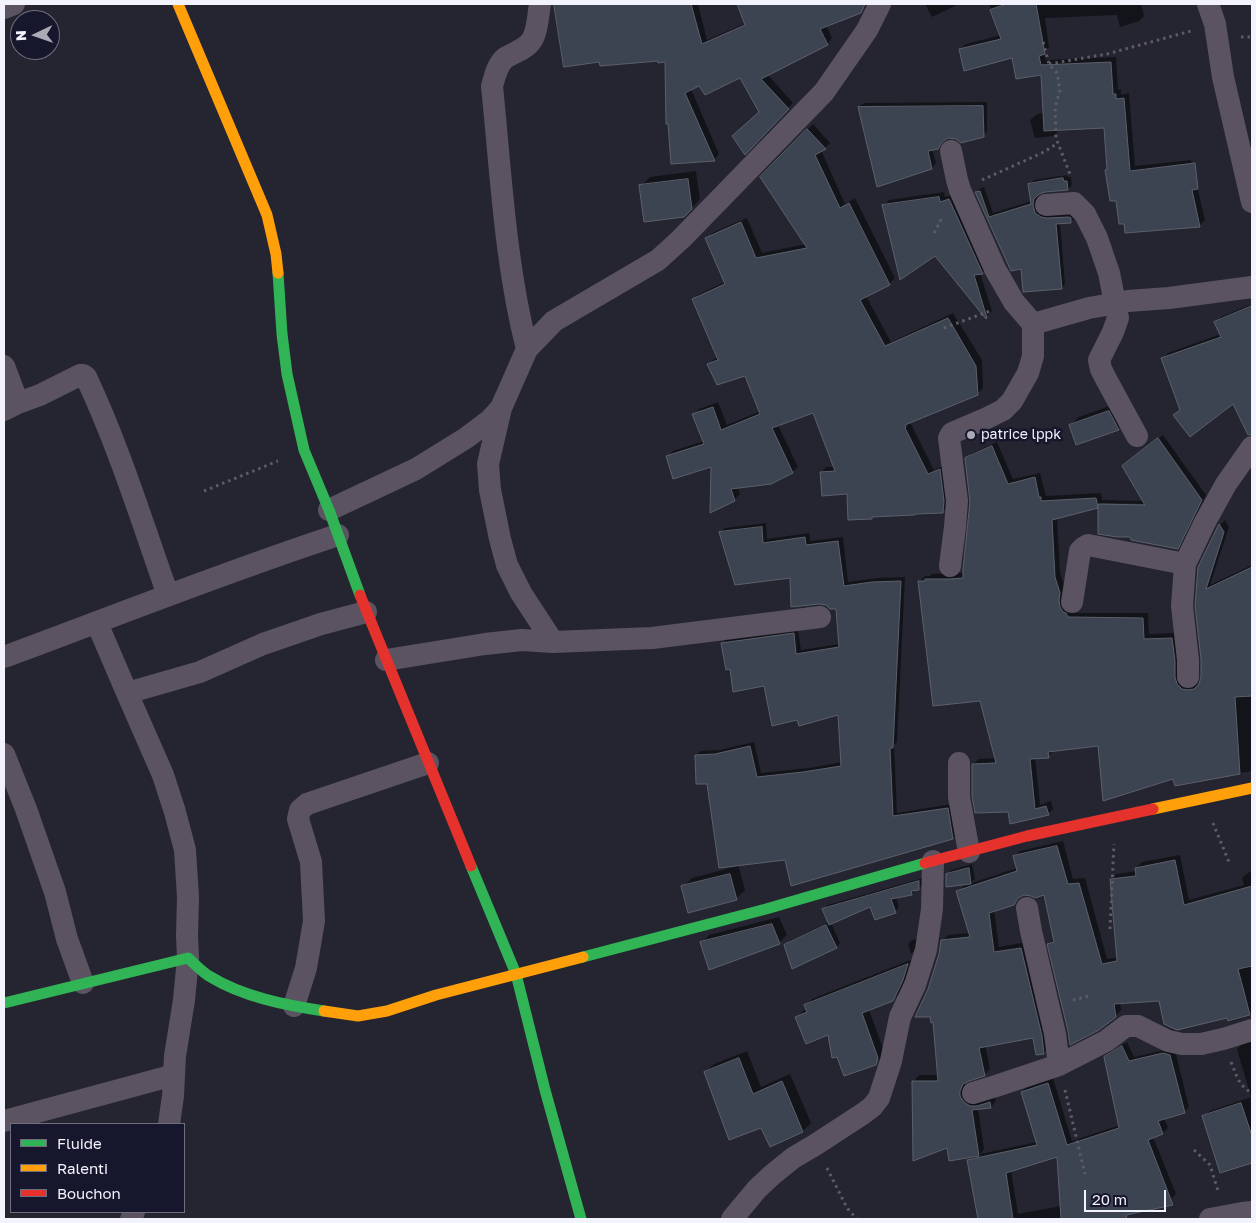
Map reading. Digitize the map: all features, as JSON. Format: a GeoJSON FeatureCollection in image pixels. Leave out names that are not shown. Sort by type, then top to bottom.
{"type":"FeatureCollection","features":[{"type":"Feature","properties":{"kind":"street"},"geometry":{"type":"LineString","coordinates":[[4,8],[14,4]]}},
{"type":"Feature","properties":{"kind":"street"},"geometry":{"type":"LineString","coordinates":[[178,4],[267,215],[276,254],[287,374],[304,450],[329,510],[366,612],[516,974],[545,1090],[581,1219]]}},
{"type":"Feature","properties":{"kind":"street"},"geometry":{"type":"LineString","coordinates":[[527,349],[519,319],[511,268],[492,86],[496,70],[504,59],[516,53],[533,40],[540,4]]}},
{"type":"Feature","properties":{"kind":"street"},"geometry":{"type":"LineString","coordinates":[[553,642],[521,593],[507,565],[490,490],[488,464],[501,408],[527,349],[554,321],[658,260],[681,239],[824,92],[867,30],[880,4]]}},
{"type":"Feature","properties":{"kind":"street"},"geometry":{"type":"LineString","coordinates":[[1212,14],[1218,36],[1223,77],[1252,202]]}},
{"type":"Feature","properties":{"kind":"street"},"geometry":{"type":"LineString","coordinates":[[950,566],[956,527],[957,501],[949,438],[952,433],[1004,410],[1012,401],[1028,373],[1033,356],[1033,324],[1014,302],[995,269],[960,190],[951,151]]}},
{"type":"Feature","properties":{"kind":"street"},"geometry":{"type":"LineString","coordinates":[[1046,205],[1074,202],[1084,214],[1097,238],[1109,273],[1118,318],[1099,360],[1106,379],[1138,436]]}},
{"type":"Feature","properties":{"kind":"street"},"geometry":{"type":"LineString","coordinates":[[1033,324],[1088,308],[1128,301],[1169,298],[1252,287]]}},
{"type":"Feature","properties":{"kind":"street"},"geometry":{"type":"LineString","coordinates":[[4,366],[11,406],[40,395],[80,375],[86,377],[99,404],[125,471],[168,594]]}},
{"type":"Feature","properties":{"kind":"street"},"geometry":{"type":"LineString","coordinates":[[329,510],[416,469],[466,438],[490,420],[501,408]]}},
{"type":"Feature","properties":{"kind":"street"},"geometry":{"type":"LineString","coordinates":[[1188,677],[1182,606],[1186,564],[1205,522],[1226,484],[1252,447]]}},
{"type":"Feature","properties":{"kind":"street"},"geometry":{"type":"LineString","coordinates":[[4,657],[97,623],[168,594],[338,535]]}},
{"type":"Feature","properties":{"kind":"street"},"geometry":{"type":"LineString","coordinates":[[1072,602],[1080,551],[1088,545],[1186,564]]}},
{"type":"Feature","properties":{"kind":"street"},"geometry":{"type":"LineString","coordinates":[[127,693],[200,672],[263,644],[321,624],[366,612]]}},
{"type":"Feature","properties":{"kind":"street"},"geometry":{"type":"LineString","coordinates":[[386,660],[522,640],[553,642],[652,638],[820,617]]}},
{"type":"Feature","properties":{"kind":"street"},"geometry":{"type":"LineString","coordinates":[[97,623],[164,775],[185,850],[188,897],[188,958],[184,1000],[175,1056],[169,1123]]}},
{"type":"Feature","properties":{"kind":"street"},"geometry":{"type":"LineString","coordinates":[[4,754],[26,809],[55,892],[83,983]]}},
{"type":"Feature","properties":{"kind":"street"},"geometry":{"type":"LineString","coordinates":[[294,1006],[306,968],[314,921],[311,862],[298,819],[300,810],[307,804],[428,763]]}},
{"type":"Feature","properties":{"kind":"street"},"geometry":{"type":"LineString","coordinates":[[959,763],[959,797],[969,852]]}},
{"type":"Feature","properties":{"kind":"street"},"geometry":{"type":"LineString","coordinates":[[188,958],[207,975],[236,990],[294,1006],[358,1016],[387,1011],[436,995],[766,909],[1027,836],[1252,788]]}},
{"type":"Feature","properties":{"kind":"street"},"geometry":{"type":"LineString","coordinates":[[732,1219],[757,1189],[772,1175],[793,1158],[864,1113],[872,1107],[878,1098],[891,1061],[900,1017],[915,985],[926,950],[932,908],[933,861]]}},
{"type":"Feature","properties":{"kind":"street"},"geometry":{"type":"LineString","coordinates":[[1027,908],[1055,1034],[1059,1065]]}},
{"type":"Feature","properties":{"kind":"street"},"geometry":{"type":"LineString","coordinates":[[4,1003],[188,958]]}},
{"type":"Feature","properties":{"kind":"street"},"geometry":{"type":"LineString","coordinates":[[973,1093],[1059,1065],[1106,1041],[1126,1026],[1138,1026],[1168,1041],[1182,1044],[1201,1044],[1252,1030]]}},
{"type":"Feature","properties":{"kind":"street"},"geometry":{"type":"LineString","coordinates":[[4,1121],[174,1075]]}},
{"type":"Feature","properties":{"kind":"street"},"geometry":{"type":"LineString","coordinates":[[1218,1217],[1252,1212]]}},
{"type":"Feature","properties":{"kind":"path"},"geometry":{"type":"LineString","coordinates":[[1049,64],[1107,54],[1212,14]]}},
{"type":"Feature","properties":{"kind":"path"},"geometry":{"type":"LineString","coordinates":[[1043,42],[1049,64],[1057,73],[1060,90],[1055,108],[1056,138],[1074,186],[1074,202]]}},
{"type":"Feature","properties":{"kind":"path"},"geometry":{"type":"LineString","coordinates":[[934,233],[950,200],[960,190],[1044,152],[1058,143]]}},
{"type":"Feature","properties":{"kind":"path"},"geometry":{"type":"LineString","coordinates":[[944,328],[1014,302]]}},
{"type":"Feature","properties":{"kind":"path"},"geometry":{"type":"LineString","coordinates":[[204,491],[304,450]]}},
{"type":"Feature","properties":{"kind":"path"},"geometry":{"type":"LineString","coordinates":[[1202,798],[1229,862]]}},
{"type":"Feature","properties":{"kind":"path"},"geometry":{"type":"LineString","coordinates":[[1110,928],[1116,817]]}},
{"type":"Feature","properties":{"kind":"path"},"geometry":{"type":"LineString","coordinates":[[1223,1039],[1239,1082],[1252,1093]]}},
{"type":"Feature","properties":{"kind":"path"},"geometry":{"type":"LineString","coordinates":[[1059,1065],[1085,1174]]}},
{"type":"Feature","properties":{"kind":"path"},"geometry":{"type":"LineString","coordinates":[[815,1145],[847,1208],[857,1219]]}},
{"type":"Feature","properties":{"kind":"path"},"geometry":{"type":"LineString","coordinates":[[1194,1150],[1210,1165],[1218,1217]]}},
{"type":"Feature","properties":{"kind":"building"},"geometry":{"type":"Polygon","coordinates":[[[554,4],[691,4],[702,44],[745,25],[737,4],[865,4],[861,13],[820,29],[828,45],[761,79],[789,109],[745,155],[732,136],[759,112],[740,78],[705,95],[699,86],[685,93],[715,161],[671,164],[668,124],[666,124],[665,62],[600,66],[599,62],[564,67],[554,4]]]}},
{"type":"Feature","properties":{"kind":"building"},"geometry":{"type":"Polygon","coordinates":[[[1007,4],[1036,4],[1045,54],[1039,56],[1041,65],[1111,62],[1113,94],[1116,94],[1116,99],[1124,98],[1130,171],[1195,163],[1198,189],[1192,190],[1200,227],[1125,233],[1124,224],[1119,224],[1116,201],[1110,201],[1105,170],[1107,169],[1104,128],[1044,131],[1041,75],[1016,79],[1012,58],[964,71],[959,49],[1001,39],[990,10],[1007,4]]]}},
{"type":"Feature","properties":{"kind":"building"},"geometry":{"type":"Polygon","coordinates":[[[983,106],[984,137],[961,143],[956,139],[948,138],[942,142],[938,149],[928,151],[932,169],[877,187],[858,107],[983,106]]]}},
{"type":"Feature","properties":{"kind":"building"},"geometry":{"type":"Polygon","coordinates":[[[807,129],[826,149],[815,155],[840,208],[849,203],[890,285],[860,300],[885,346],[948,318],[976,366],[978,395],[905,425],[928,474],[940,469],[944,501],[943,513],[848,520],[847,494],[822,496],[820,472],[835,471],[813,413],[772,428],[793,473],[771,484],[731,489],[735,501],[710,513],[711,467],[673,479],[666,456],[704,444],[692,414],[713,407],[721,430],[760,414],[745,376],[717,385],[707,364],[718,360],[692,299],[725,284],[705,238],[741,222],[756,258],[807,248],[760,177],[807,129]]]}},
{"type":"Feature","properties":{"kind":"building"},"geometry":{"type":"Polygon","coordinates":[[[1063,178],[1064,181],[1067,181],[1068,190],[1039,194],[1034,199],[1033,205],[1035,213],[1041,217],[1071,218],[1071,223],[1056,224],[1062,289],[1023,292],[1021,269],[1011,271],[975,192],[980,191],[989,217],[1031,204],[1028,184],[1063,178]]]}},
{"type":"Feature","properties":{"kind":"building"},"geometry":{"type":"Polygon","coordinates":[[[688,179],[692,209],[684,217],[644,222],[639,185],[688,179]]]}},
{"type":"Feature","properties":{"kind":"building"},"geometry":{"type":"Polygon","coordinates":[[[939,197],[940,202],[949,199],[983,274],[974,275],[986,319],[935,256],[900,280],[882,205],[939,197]]]}},
{"type":"Feature","properties":{"kind":"building"},"geometry":{"type":"Polygon","coordinates":[[[1252,306],[1252,434],[1248,435],[1233,404],[1190,437],[1173,415],[1180,410],[1161,358],[1221,337],[1214,322],[1252,306]]]}},
{"type":"Feature","properties":{"kind":"building"},"geometry":{"type":"Polygon","coordinates":[[[1109,411],[1119,430],[1076,445],[1069,425],[1109,411]]]}},
{"type":"Feature","properties":{"kind":"building"},"geometry":{"type":"Polygon","coordinates":[[[1158,438],[1202,500],[1178,549],[1131,540],[1130,537],[1098,534],[1098,504],[1145,505],[1122,466],[1158,438]]]}},
{"type":"Feature","properties":{"kind":"building"},"geometry":{"type":"Polygon","coordinates":[[[992,446],[1008,484],[1035,477],[1041,501],[1096,498],[1098,508],[1052,520],[1055,577],[1060,593],[1060,607],[1068,617],[1143,618],[1144,639],[1172,638],[1175,677],[1177,684],[1182,689],[1194,689],[1199,684],[1201,677],[1201,659],[1195,606],[1198,567],[1219,524],[1224,532],[1206,589],[1252,567],[1252,696],[1235,697],[1240,774],[1175,786],[1173,779],[1103,801],[1098,746],[1048,752],[1049,758],[1030,759],[1035,809],[1046,806],[1049,815],[1010,824],[1008,812],[975,813],[972,796],[972,764],[996,763],[980,701],[933,706],[918,581],[925,581],[925,579],[963,578],[970,502],[965,458],[992,446]]]}},
{"type":"Feature","properties":{"kind":"building"},"geometry":{"type":"Polygon","coordinates":[[[762,527],[763,543],[805,537],[806,545],[838,541],[844,586],[872,582],[901,581],[893,748],[890,748],[893,816],[948,808],[953,839],[791,886],[785,860],[719,868],[707,784],[696,784],[695,755],[715,754],[750,746],[757,777],[841,766],[838,715],[799,726],[797,720],[772,726],[764,686],[733,692],[730,669],[726,670],[721,643],[794,633],[796,654],[839,647],[836,609],[830,609],[826,605],[819,604],[791,607],[790,578],[735,585],[719,532],[762,527]]]}},
{"type":"Feature","properties":{"kind":"building"},"geometry":{"type":"Polygon","coordinates":[[[1057,846],[1068,884],[1079,883],[1102,964],[1117,961],[1110,879],[1136,876],[1135,868],[1175,860],[1184,905],[1252,886],[1252,966],[1238,969],[1250,1015],[1228,1021],[1227,1018],[1177,1030],[1164,1024],[1159,1001],[1114,1004],[1116,1017],[1099,1030],[1070,1045],[1047,944],[1054,942],[1044,895],[1035,898],[1024,895],[1018,898],[1014,905],[989,913],[994,952],[1021,948],[1042,1036],[1044,1054],[1036,1055],[1033,1038],[979,1048],[985,1076],[963,1084],[960,1096],[970,1106],[990,1102],[991,1108],[972,1110],[979,1156],[949,1161],[947,1148],[913,1161],[912,1081],[938,1081],[933,1022],[931,1023],[930,1017],[915,1017],[928,989],[939,954],[941,940],[970,937],[956,891],[1017,871],[1013,856],[1057,846]]]}},
{"type":"Feature","properties":{"kind":"building"},"geometry":{"type":"Polygon","coordinates":[[[969,868],[971,884],[946,887],[946,874],[969,868]]]}},
{"type":"Feature","properties":{"kind":"building"},"geometry":{"type":"Polygon","coordinates":[[[730,874],[737,900],[688,913],[681,886],[730,874]]]}},
{"type":"Feature","properties":{"kind":"building"},"geometry":{"type":"Polygon","coordinates":[[[919,881],[919,890],[911,891],[912,895],[891,899],[896,913],[875,920],[870,907],[829,925],[822,909],[919,881]]]}},
{"type":"Feature","properties":{"kind":"building"},"geometry":{"type":"Polygon","coordinates":[[[772,924],[780,944],[709,970],[700,942],[772,924]]]}},
{"type":"Feature","properties":{"kind":"building"},"geometry":{"type":"Polygon","coordinates":[[[826,925],[837,948],[792,969],[784,945],[826,925]]]}},
{"type":"Feature","properties":{"kind":"building"},"geometry":{"type":"Polygon","coordinates":[[[908,964],[893,1001],[862,1013],[878,1058],[876,1065],[844,1076],[837,1057],[832,1058],[828,1035],[806,1044],[795,1017],[807,1012],[804,1005],[908,964]]]}},
{"type":"Feature","properties":{"kind":"building"},"geometry":{"type":"Polygon","coordinates":[[[1122,1046],[1129,1061],[1163,1053],[1170,1055],[1185,1113],[1158,1121],[1163,1134],[1148,1140],[1173,1205],[1126,1215],[1127,1219],[1061,1219],[1057,1157],[1006,1173],[1013,1219],[978,1219],[967,1160],[1037,1145],[1021,1092],[1048,1083],[1067,1145],[1119,1128],[1104,1057],[1122,1046]]]}},
{"type":"Feature","properties":{"kind":"building"},"geometry":{"type":"Polygon","coordinates":[[[739,1058],[753,1094],[782,1081],[803,1132],[770,1147],[761,1128],[729,1140],[704,1072],[739,1058]]]}},
{"type":"Feature","properties":{"kind":"building"},"geometry":{"type":"Polygon","coordinates":[[[1241,1103],[1252,1136],[1252,1163],[1220,1173],[1202,1116],[1241,1103]]]}},
{"type":"Feature","properties":{"kind":"traffic: fast"},"geometry":{"type":"LineString","coordinates":[[278,273],[287,374],[304,450],[329,510],[360,595]]}},
{"type":"Feature","properties":{"kind":"traffic: fast"},"geometry":{"type":"LineString","coordinates":[[583,957],[766,909],[925,863]]}},
{"type":"Feature","properties":{"kind":"traffic: fast"},"geometry":{"type":"LineString","coordinates":[[471,866],[516,974],[545,1090],[581,1219]]}},
{"type":"Feature","properties":{"kind":"traffic: fast"},"geometry":{"type":"LineString","coordinates":[[4,1003],[188,958],[209,976],[250,995],[279,1003],[324,1011]]}},
{"type":"Feature","properties":{"kind":"traffic: slow"},"geometry":{"type":"LineString","coordinates":[[178,4],[267,215],[276,254],[278,273]]}},
{"type":"Feature","properties":{"kind":"traffic: slow"},"geometry":{"type":"LineString","coordinates":[[1153,809],[1252,788]]}},
{"type":"Feature","properties":{"kind":"traffic: slow"},"geometry":{"type":"LineString","coordinates":[[324,1011],[358,1016],[387,1011],[436,995],[583,957]]}},
{"type":"Feature","properties":{"kind":"traffic: jam"},"geometry":{"type":"LineString","coordinates":[[360,595],[471,866]]}},
{"type":"Feature","properties":{"kind":"traffic: jam"},"geometry":{"type":"LineString","coordinates":[[925,863],[1027,836],[1153,809]]}},
{"type":"Feature","properties":{"kind":"place","name":"patrice lppk"},"geometry":{"type":"Point","coordinates":[971,435]}}]}
